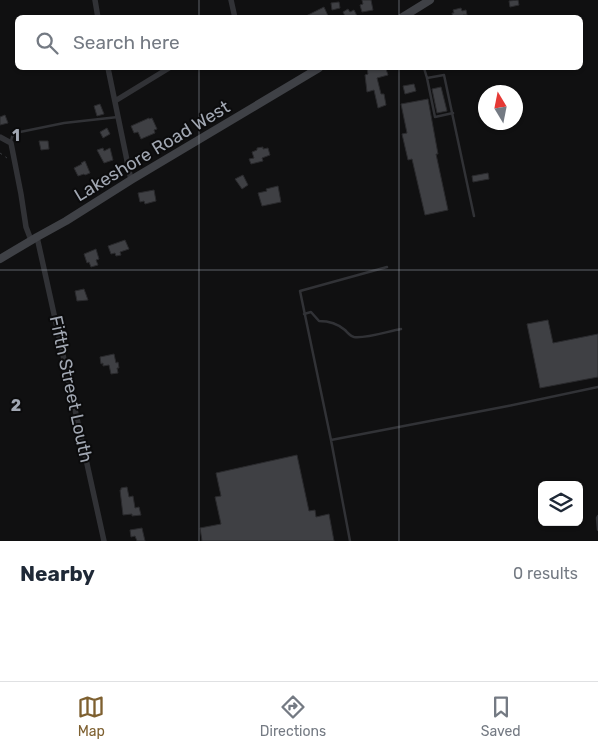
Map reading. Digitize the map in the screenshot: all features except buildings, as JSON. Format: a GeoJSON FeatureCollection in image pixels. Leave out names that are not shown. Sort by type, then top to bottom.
{"type":"FeatureCollection","features":[{"type":"Feature","properties":{"kind":"main road"},"geometry":{"type":"LineString","coordinates":[[411,15],[430,0]]}},
{"type":"Feature","properties":{"kind":"main road","name":"Lakeshore Road West"},"geometry":{"type":"LineString","coordinates":[[0,259],[316,70]]}},
{"type":"Feature","properties":{"kind":"street"},"geometry":{"type":"LineString","coordinates":[[95,0],[98,15]]}},
{"type":"Feature","properties":{"kind":"street"},"geometry":{"type":"LineString","coordinates":[[231,0],[234,15]]}},
{"type":"Feature","properties":{"kind":"street"},"geometry":{"type":"LineString","coordinates":[[108,70],[131,180]]}},
{"type":"Feature","properties":{"kind":"street"},"geometry":{"type":"LineString","coordinates":[[115,101],[166,70]]}},
{"type":"Feature","properties":{"kind":"street"},"geometry":{"type":"LineString","coordinates":[[0,137],[11,143]]}},
{"type":"Feature","properties":{"kind":"street","name":"Fifth Street Louth"},"geometry":{"type":"LineString","coordinates":[[11,143],[26,227],[34,239],[104,541]]}},
{"type":"Feature","properties":{"kind":"lane"},"geometry":{"type":"LineString","coordinates":[[425,70],[435,117],[453,113]]}},
{"type":"Feature","properties":{"kind":"lane"},"geometry":{"type":"LineString","coordinates":[[427,78],[444,75],[474,216]]}},
{"type":"Feature","properties":{"kind":"lane"},"geometry":{"type":"LineString","coordinates":[[11,143],[15,133],[64,123],[118,117]]}},
{"type":"Feature","properties":{"kind":"lane"},"geometry":{"type":"LineString","coordinates":[[350,541],[300,291],[387,267]]}},
{"type":"Feature","properties":{"kind":"lane"},"geometry":{"type":"LineString","coordinates":[[304,314],[311,312],[319,321],[337,324],[352,337],[362,337],[401,329]]}},
{"type":"Feature","properties":{"kind":"lane"},"geometry":{"type":"LineString","coordinates":[[331,440],[598,387]]}},
{"type":"Feature","properties":{"kind":"lane"},"geometry":{"type":"LineString","coordinates":[[598,516],[598,530]]}},
{"type":"Feature","properties":{"kind":"path"},"geometry":{"type":"LineString","coordinates":[[0,153],[6,158],[14,157]]}}]}
